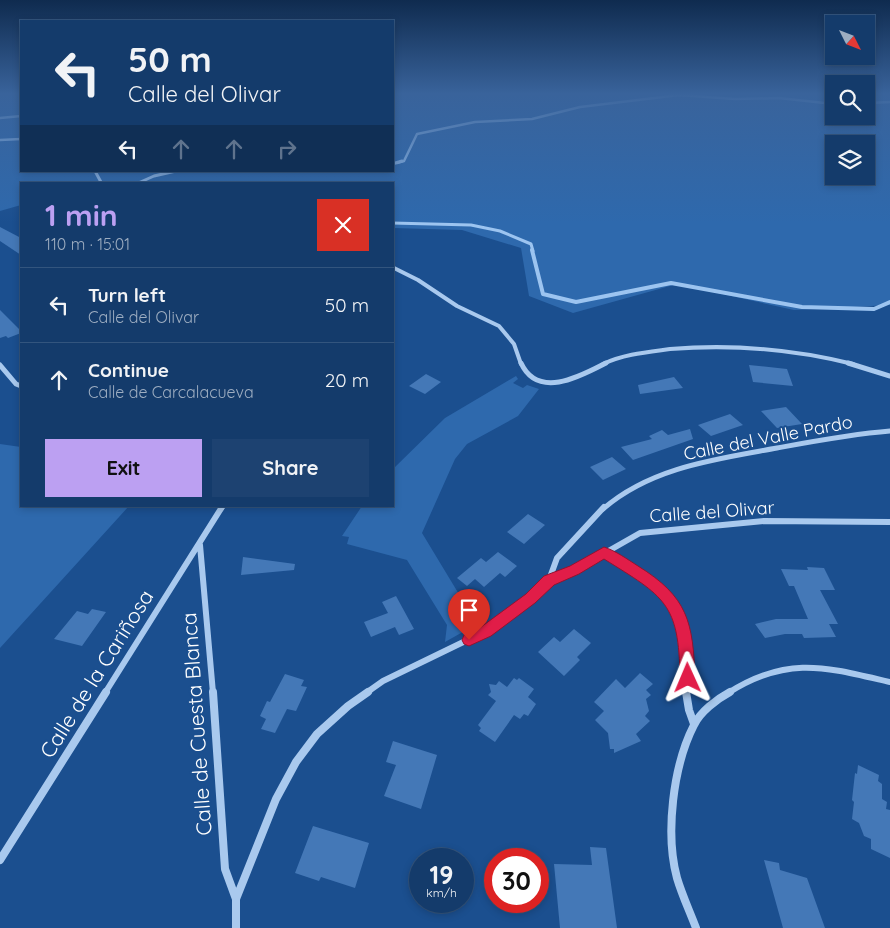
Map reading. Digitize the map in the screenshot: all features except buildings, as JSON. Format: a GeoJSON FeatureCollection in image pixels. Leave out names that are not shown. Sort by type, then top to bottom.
{"type":"FeatureCollection","features":[{"type":"Feature","properties":{"kind":"street"},"geometry":{"type":"LineString","coordinates":[[394,268],[422,281],[457,306],[497,324],[509,335],[522,369],[530,376],[544,382],[556,384],[573,381],[605,362],[622,356],[700,347],[732,347],[810,356],[842,361],[890,376]]}},
{"type":"Feature","properties":{"kind":"street"},"geometry":{"type":"LineString","coordinates":[[0,365],[16,384],[20,386]]}},
{"type":"Feature","properties":{"kind":"street","name":"Calle del Valle Pardo"},"geometry":{"type":"LineString","coordinates":[[549,580],[557,558],[604,507],[646,481],[673,470],[716,458],[855,434],[890,430]]}},
{"type":"Feature","properties":{"kind":"street","name":"Calle de la Cariñosa"},"geometry":{"type":"LineString","coordinates":[[0,860],[222,507]]}},
{"type":"Feature","properties":{"kind":"street","name":"Calle del Olivar"},"geometry":{"type":"LineString","coordinates":[[549,580],[575,570],[640,533],[764,521],[890,522]]}},
{"type":"Feature","properties":{"kind":"street","name":"Calle de Cuesta Blanca"},"geometry":{"type":"LineString","coordinates":[[200,545],[207,609],[225,869],[236,899]]}},
{"type":"Feature","properties":{"kind":"street"},"geometry":{"type":"LineString","coordinates":[[604,552],[649,580],[667,596],[681,617],[687,643],[688,713],[694,724]]}},
{"type":"Feature","properties":{"kind":"street"},"geometry":{"type":"LineString","coordinates":[[236,928],[236,899],[276,799],[296,762],[317,734],[348,706],[383,681],[486,631],[530,598],[549,580]]}},
{"type":"Feature","properties":{"kind":"street"},"geometry":{"type":"LineString","coordinates":[[696,928],[677,877],[671,820],[676,778],[694,724],[718,699],[750,679],[791,667],[824,667],[890,682]]}},
{"type":"Feature","properties":{"kind":"shaded area"},"geometry":{"type":"Polygon","coordinates":[[[0,136],[20,136],[20,172],[394,172],[394,136],[825,136],[825,185],[875,185],[875,136],[890,136],[890,305],[794,310],[677,284],[573,313],[529,296],[521,248],[462,230],[394,228],[394,182],[20,182],[20,205],[0,211],[0,136]]]}},
{"type":"Feature","properties":{"kind":"shaded area"},"geometry":{"type":"Polygon","coordinates":[[[516,376],[518,379],[513,383],[523,388],[527,385],[539,389],[518,416],[467,444],[455,459],[422,533],[477,624],[445,642],[447,625],[407,560],[347,544],[349,537],[342,536],[361,507],[394,507],[394,468],[445,418],[516,376]]]}},
{"type":"Feature","properties":{"kind":"shaded area"},"geometry":{"type":"Polygon","coordinates":[[[0,444],[20,447],[20,507],[128,507],[0,648],[0,444]]]}},
{"type":"Feature","properties":{"kind":"waterway"},"geometry":{"type":"LineString","coordinates":[[397,163],[404,161],[416,136]]}},
{"type":"Feature","properties":{"kind":"waterway"},"geometry":{"type":"LineString","coordinates":[[0,140],[20,139]]}},
{"type":"Feature","properties":{"kind":"waterway"},"geometry":{"type":"LineString","coordinates":[[394,163],[402,161]]}},
{"type":"Feature","properties":{"kind":"waterway"},"geometry":{"type":"LineString","coordinates":[[96,172],[101,182]]}},
{"type":"Feature","properties":{"kind":"waterway"},"geometry":{"type":"LineString","coordinates":[[140,182],[154,176],[172,172]]}},
{"type":"Feature","properties":{"kind":"waterway"},"geometry":{"type":"LineString","coordinates":[[394,223],[471,225],[500,231],[531,244],[533,251]]}},
{"type":"Feature","properties":{"kind":"waterway"},"geometry":{"type":"LineString","coordinates":[[532,250],[543,294],[576,302],[671,283],[802,307],[874,309],[890,302]]}},
{"type":"Feature","properties":{"kind":"route"},"geometry":{"type":"LineString","coordinates":[[469,640],[486,631],[530,598],[549,580],[575,570],[604,552],[649,580],[667,596],[681,617],[687,643],[688,678]]}}]}
